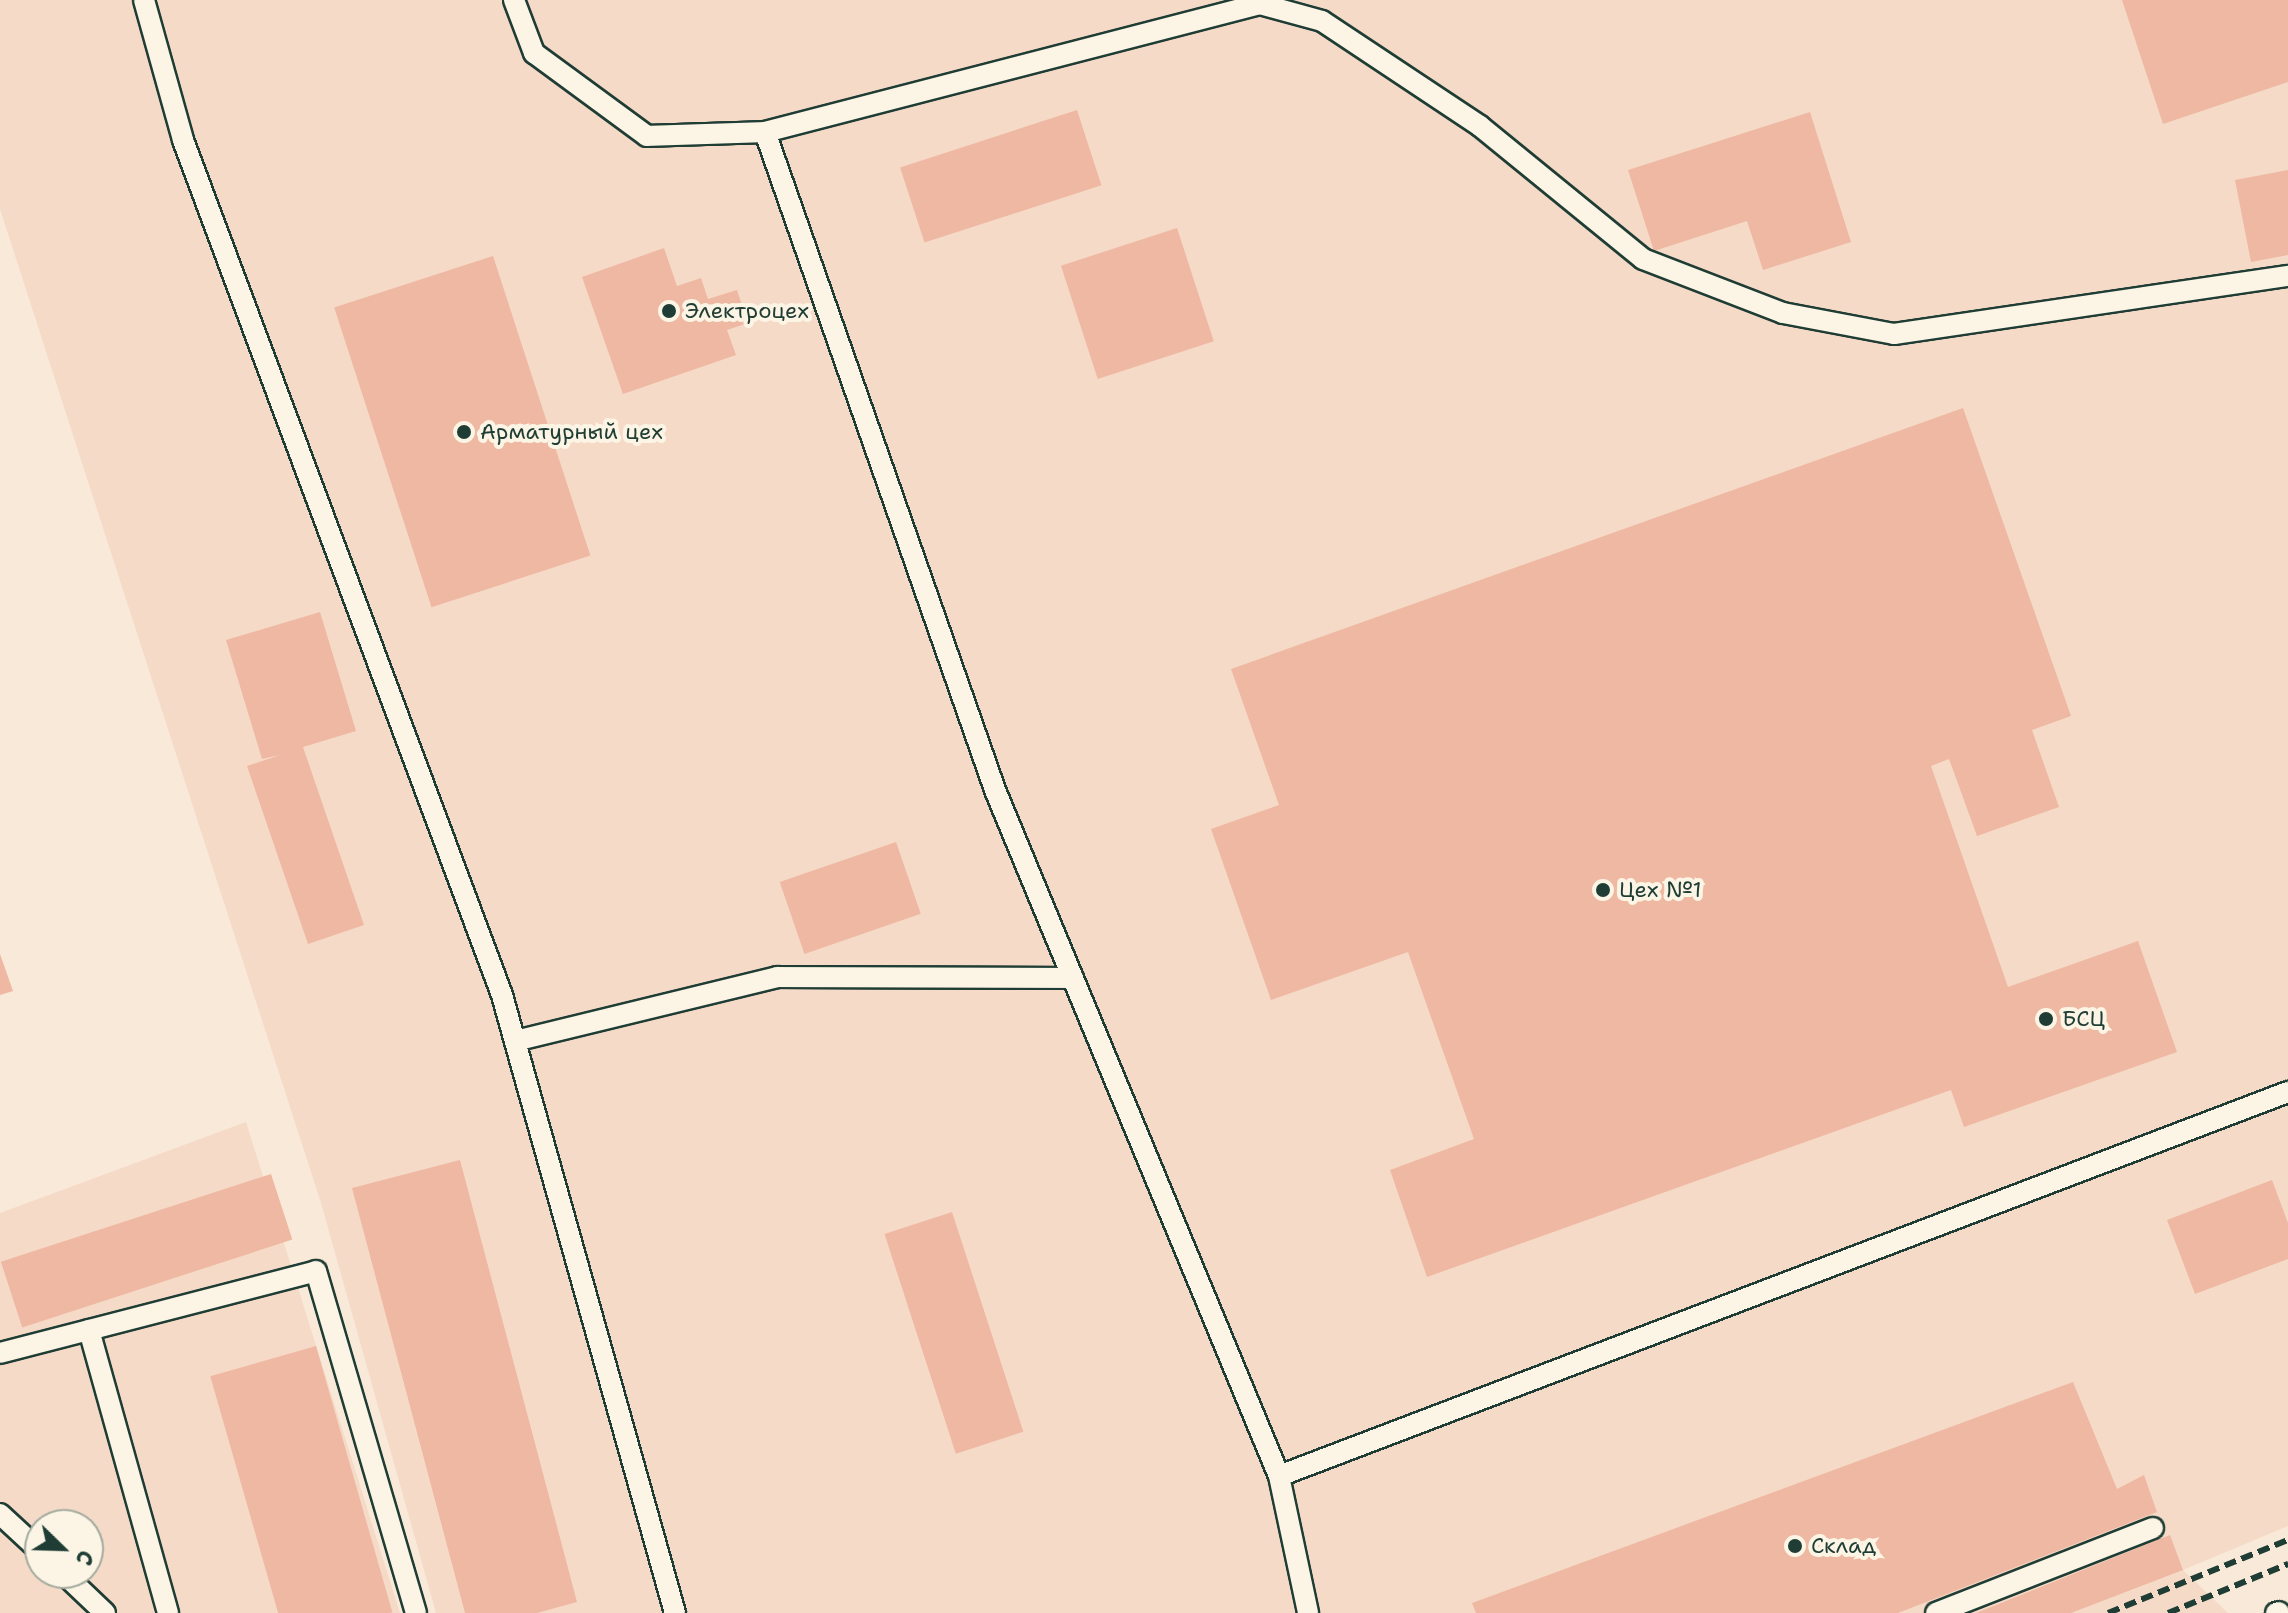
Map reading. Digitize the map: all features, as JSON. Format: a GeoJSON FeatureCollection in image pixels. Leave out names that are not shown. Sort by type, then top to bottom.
{"type":"FeatureCollection","features":[{"type":"Feature","properties":{"kind":"lane"},"geometry":{"type":"LineString","coordinates":[[144,0],[183,140],[515,1041],[675,1613]]}},
{"type":"Feature","properties":{"kind":"lane"},"geometry":{"type":"LineString","coordinates":[[514,0],[534,53],[647,136],[765,132],[1260,4],[1322,21],[1480,126],[1643,259],[1783,313],[1894,334],[2288,276]]}},
{"type":"Feature","properties":{"kind":"lane"},"geometry":{"type":"LineString","coordinates":[[765,132],[995,790],[1279,1476],[1308,1613]]}},
{"type":"Feature","properties":{"kind":"lane"},"geometry":{"type":"LineString","coordinates":[[515,1041],[777,977],[1073,978]]}},
{"type":"Feature","properties":{"kind":"lane"},"geometry":{"type":"LineString","coordinates":[[1279,1476],[2288,1092]]}},
{"type":"Feature","properties":{"kind":"lane"},"geometry":{"type":"LineString","coordinates":[[0,1353],[316,1271],[416,1613]]}},
{"type":"Feature","properties":{"kind":"lane"},"geometry":{"type":"LineString","coordinates":[[89,1330],[168,1613]]}},
{"type":"Feature","properties":{"kind":"lane"},"geometry":{"type":"LineString","coordinates":[[1,1519],[24,1538]]}},
{"type":"Feature","properties":{"kind":"lane"},"geometry":{"type":"LineString","coordinates":[[1936,1613],[2153,1528]]}},
{"type":"Feature","properties":{"kind":"lane"},"geometry":{"type":"LineString","coordinates":[[80,1589],[105,1613]]}},
{"type":"Feature","properties":{"kind":"shaded area"},"geometry":{"type":"Polygon","coordinates":[[[0,0],[2288,0],[2288,1526],[2183,1570],[2228,1613],[436,1613],[321,1203],[0,209],[0,0]]]}},
{"type":"Feature","properties":{"kind":"shaded area"},"geometry":{"type":"Polygon","coordinates":[[[246,1122],[400,1613],[0,1613],[0,1213],[246,1122]]]}},
{"type":"Feature","properties":{"kind":"building"},"geometry":{"type":"Polygon","coordinates":[[[2122,0],[2288,0],[2288,82],[2163,124],[2122,0]]]}},
{"type":"Feature","properties":{"kind":"building"},"geometry":{"type":"Polygon","coordinates":[[[1077,110],[1101,185],[925,243],[900,167],[1077,110]]]}},
{"type":"Feature","properties":{"kind":"building"},"geometry":{"type":"Polygon","coordinates":[[[1810,112],[1851,242],[1763,270],[1747,221],[1654,251],[1628,170],[1810,112]]]}},
{"type":"Feature","properties":{"kind":"building"},"geometry":{"type":"Polygon","coordinates":[[[2288,170],[2288,255],[2251,262],[2235,180],[2288,170]]]}},
{"type":"Feature","properties":{"kind":"building"},"geometry":{"type":"Polygon","coordinates":[[[1177,228],[1214,341],[1098,379],[1061,266],[1177,228]]]}},
{"type":"Feature","properties":{"kind":"building","name":"Электроцех"},"geometry":{"type":"Polygon","coordinates":[[[664,248],[677,286],[701,278],[708,299],[737,290],[748,323],[727,330],[736,355],[623,394],[582,277],[664,248]]]}},
{"type":"Feature","properties":{"kind":"building","name":"Арматурный цех"},"geometry":{"type":"Polygon","coordinates":[[[493,256],[590,556],[432,607],[334,308],[493,256]]]}},
{"type":"Feature","properties":{"kind":"building","name":"Цех №1"},"geometry":{"type":"Polygon","coordinates":[[[1963,408],[2071,716],[2032,730],[2059,807],[1977,836],[1949,759],[1931,766],[2008,987],[2138,941],[2177,1052],[1964,1127],[1951,1090],[1427,1277],[1390,1170],[1474,1139],[1408,952],[1271,1000],[1211,829],[1279,805],[1231,669],[1963,408]]]}},
{"type":"Feature","properties":{"kind":"building"},"geometry":{"type":"Polygon","coordinates":[[[320,612],[356,731],[303,747],[364,925],[308,944],[247,766],[280,755],[262,759],[226,640],[320,612]]]}},
{"type":"Feature","properties":{"kind":"building"},"geometry":{"type":"Polygon","coordinates":[[[896,842],[921,914],[804,954],[780,882],[896,842]]]}},
{"type":"Feature","properties":{"kind":"building"},"geometry":{"type":"Polygon","coordinates":[[[0,954],[13,991],[0,995],[0,954]]]}},
{"type":"Feature","properties":{"kind":"building"},"geometry":{"type":"Polygon","coordinates":[[[460,1160],[577,1602],[537,1613],[465,1613],[352,1188],[460,1160]]]}},
{"type":"Feature","properties":{"kind":"building"},"geometry":{"type":"Polygon","coordinates":[[[271,1174],[292,1240],[22,1327],[1,1262],[271,1174]]]}},
{"type":"Feature","properties":{"kind":"building"},"geometry":{"type":"Polygon","coordinates":[[[2272,1180],[2288,1223],[2288,1259],[2195,1294],[2167,1220],[2272,1180]]]}},
{"type":"Feature","properties":{"kind":"building"},"geometry":{"type":"Polygon","coordinates":[[[952,1212],[1023,1432],[956,1454],[884,1234],[952,1212]]]}},
{"type":"Feature","properties":{"kind":"building"},"geometry":{"type":"Polygon","coordinates":[[[316,1346],[392,1612],[278,1613],[210,1376],[316,1346]]]}},
{"type":"Feature","properties":{"kind":"building","name":"Склад"},"geometry":{"type":"Polygon","coordinates":[[[2073,1382],[2117,1489],[2144,1475],[2157,1512],[1898,1613],[1476,1613],[1472,1603],[2073,1382]]]}},
{"type":"Feature","properties":{"kind":"building"},"geometry":{"type":"Polygon","coordinates":[[[2170,1535],[2183,1570],[2071,1613],[1976,1613],[2170,1535]]]}},
{"type":"Feature","properties":{"kind":"railway"},"geometry":{"type":"LineString","coordinates":[[2108,1613],[2288,1540]]}},
{"type":"Feature","properties":{"kind":"railway"},"geometry":{"type":"LineString","coordinates":[[2168,1613],[2288,1564]]}},
{"type":"Feature","properties":{"kind":"place","name":"Электроцех"},"geometry":{"type":"Point","coordinates":[669,311]}},
{"type":"Feature","properties":{"kind":"place","name":"Арматурный цех"},"geometry":{"type":"Point","coordinates":[464,432]}},
{"type":"Feature","properties":{"kind":"place","name":"Цех №1"},"geometry":{"type":"Point","coordinates":[1603,890]}},
{"type":"Feature","properties":{"kind":"place","name":"БСЦ"},"geometry":{"type":"Point","coordinates":[2046,1019]}},
{"type":"Feature","properties":{"kind":"place","name":"Склад"},"geometry":{"type":"Point","coordinates":[1795,1546]}}]}
